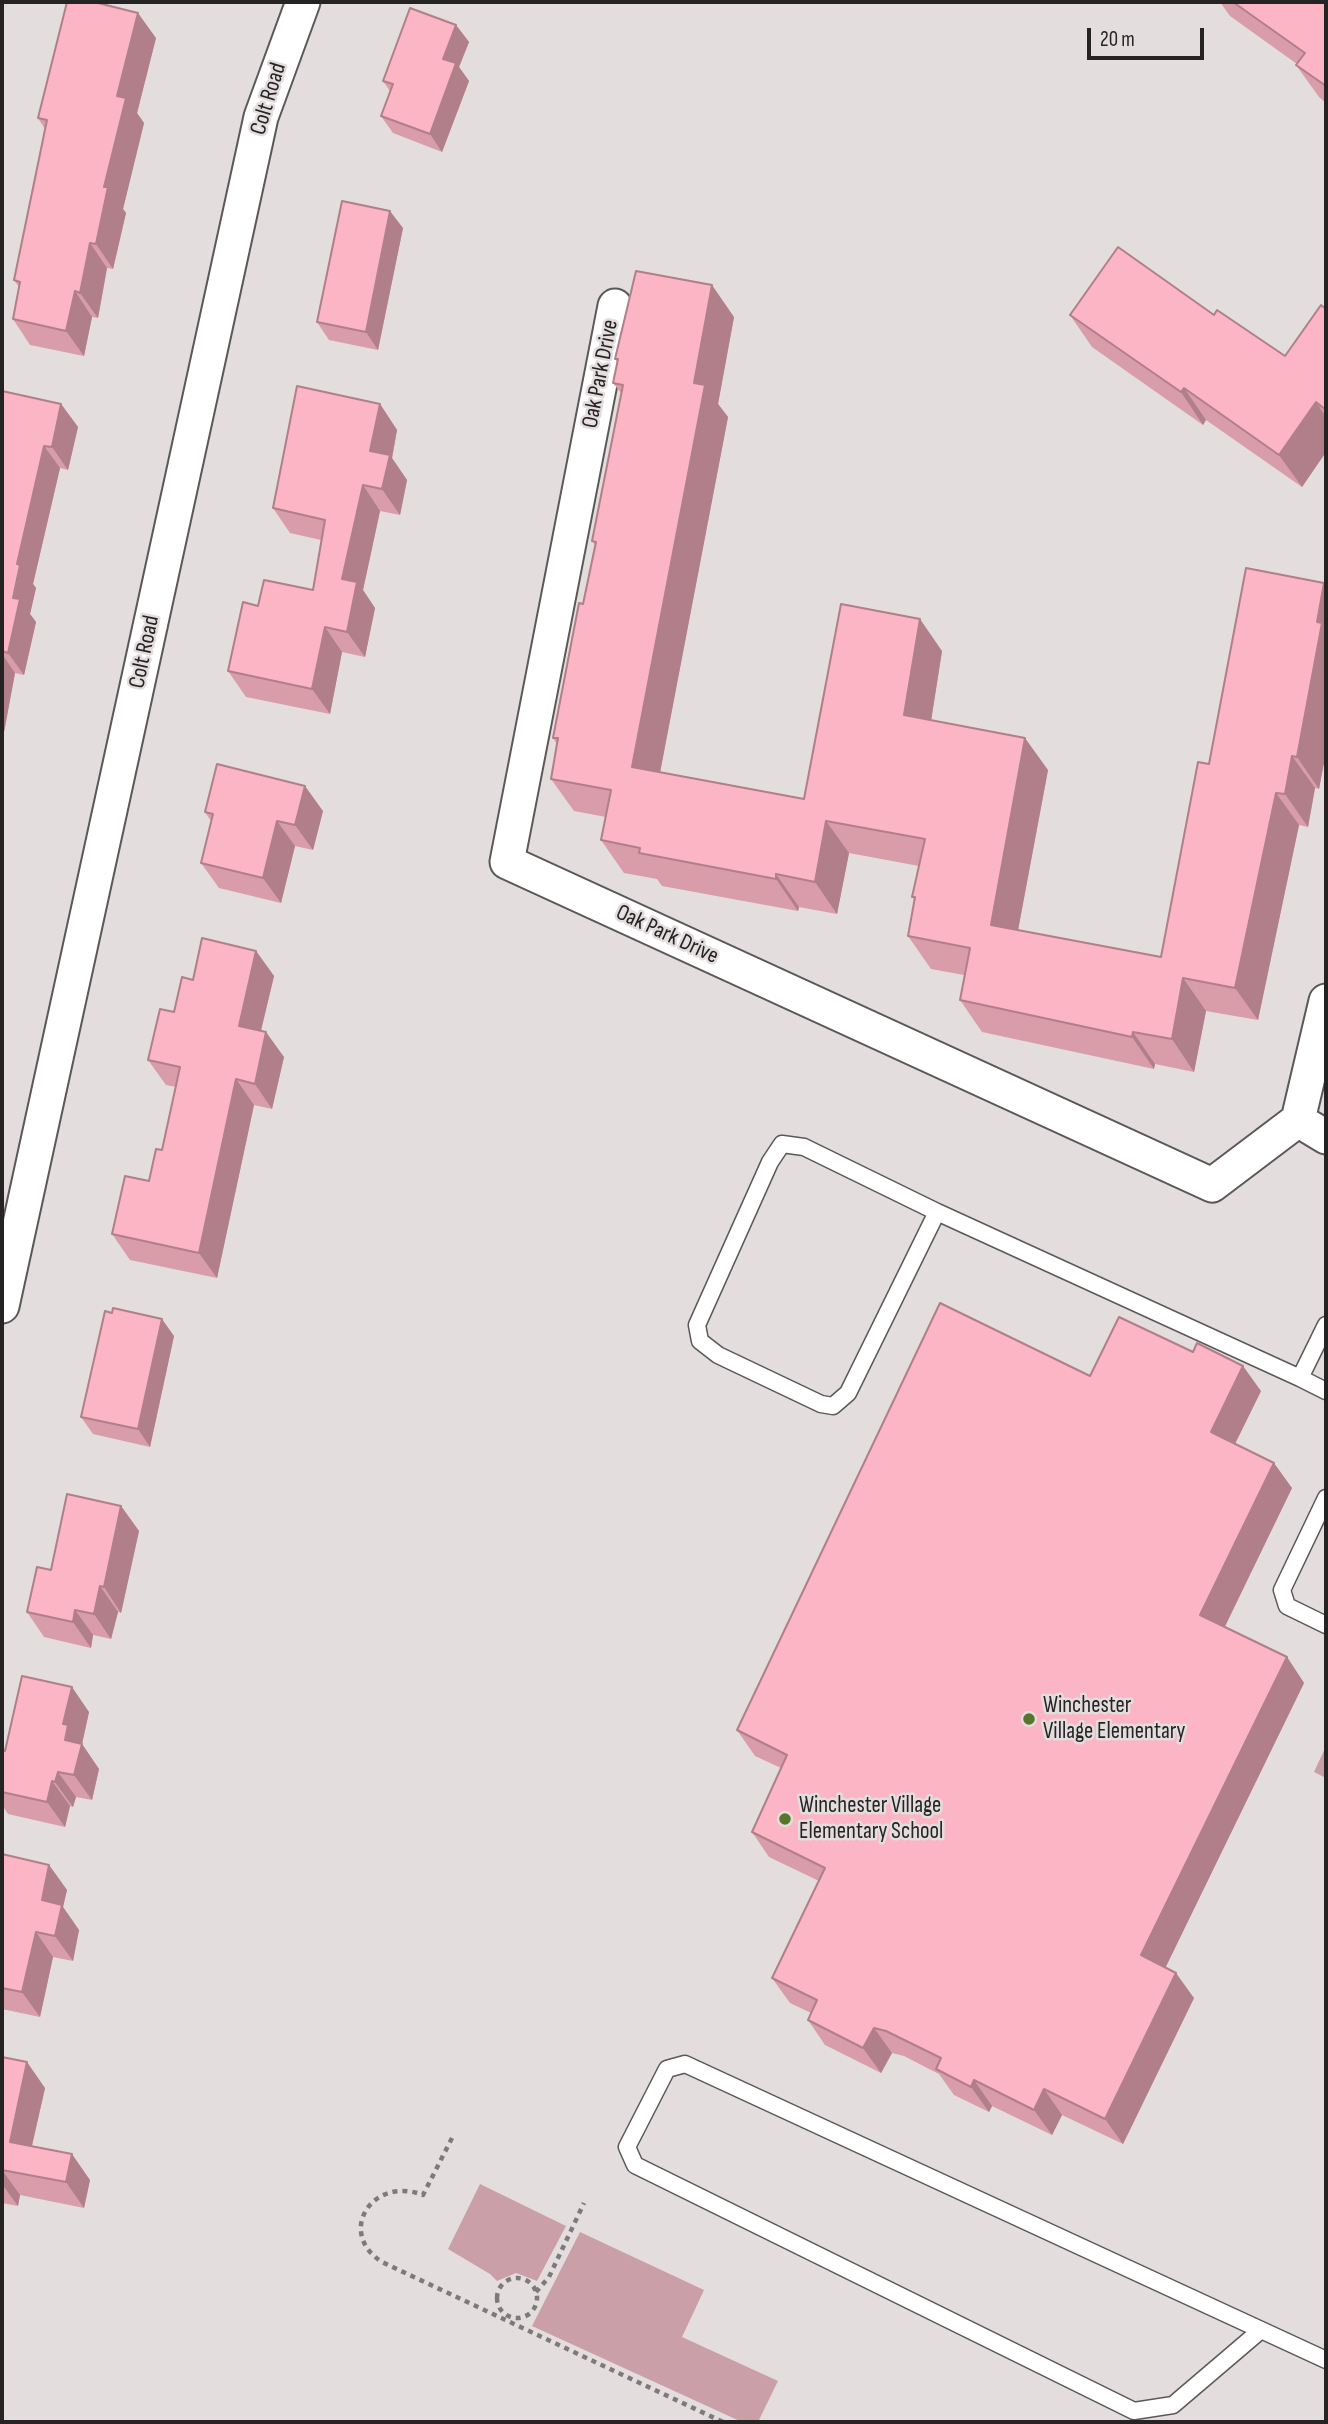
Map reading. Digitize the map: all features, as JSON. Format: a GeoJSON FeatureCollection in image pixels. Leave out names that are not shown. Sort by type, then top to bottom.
{"type":"FeatureCollection","features":[{"type":"Feature","properties":{"kind":"street","name":"Colt Road"},"geometry":{"type":"LineString","coordinates":[[2,1306],[261,117],[303,2]]}},
{"type":"Feature","properties":{"kind":"street","name":"Oak Park Drive"},"geometry":{"type":"LineString","coordinates":[[615,306],[507,862],[1212,1185],[1298,1120]]}},
{"type":"Feature","properties":{"kind":"street"},"geometry":{"type":"LineString","coordinates":[[1326,1001],[1298,1120],[1326,1136]]}},
{"type":"Feature","properties":{"kind":"lane"},"geometry":{"type":"LineString","coordinates":[[937,1212],[848,1393],[833,1406],[821,1404],[718,1355],[700,1341],[697,1325],[770,1162],[782,1144],[804,1147],[937,1212],[1326,1391]]}},
{"type":"Feature","properties":{"kind":"lane"},"geometry":{"type":"LineString","coordinates":[[1300,1378],[1326,1325]]}},
{"type":"Feature","properties":{"kind":"lane"},"geometry":{"type":"LineString","coordinates":[[1326,1499],[1282,1590],[1287,1606],[1326,1625]]}},
{"type":"Feature","properties":{"kind":"lane"},"geometry":{"type":"LineString","coordinates":[[1261,2330],[1173,2405],[1134,2411],[635,2165],[627,2147],[667,2069],[685,2063],[1326,2360]]}},
{"type":"Feature","properties":{"kind":"path"},"geometry":{"type":"LineString","coordinates":[[452,2138],[423,2195],[400,2189],[387,2191],[373,2200],[362,2217],[363,2239],[367,2250],[382,2262],[723,2422]]}},
{"type":"Feature","properties":{"kind":"path"},"geometry":{"type":"LineString","coordinates":[[536,2292],[549,2277],[583,2203]]}},
{"type":"Feature","properties":{"kind":"path"},"geometry":{"type":"LineString","coordinates":[[489,2313],[502,2286],[514,2279],[529,2282],[536,2292],[537,2304],[521,2328]]}},
{"type":"Feature","properties":{"kind":"path"},"geometry":{"type":"LineString","coordinates":[[497,2301],[505,2314],[519,2318],[527,2316]]}},
{"type":"Feature","properties":{"kind":"shaded area"},"geometry":{"type":"Polygon","coordinates":[[[1326,1746],[1326,1778],[1314,1772],[1326,1746]]]}},
{"type":"Feature","properties":{"kind":"shaded area"},"geometry":{"type":"Polygon","coordinates":[[[480,2184],[566,2226],[537,2281],[516,2273],[497,2281],[448,2249],[480,2184]]]}},
{"type":"Feature","properties":{"kind":"shaded area"},"geometry":{"type":"Polygon","coordinates":[[[580,2232],[704,2290],[682,2337],[778,2381],[758,2422],[742,2422],[532,2326],[580,2232]]]}},
{"type":"Feature","properties":{"kind":"building"},"geometry":{"type":"Polygon","coordinates":[[[67,2],[94,2],[138,13],[117,96],[126,98],[104,187],[108,187],[96,244],[90,243],[80,293],[75,291],[66,331],[13,319],[20,282],[14,280],[47,120],[38,118],[67,2]]]}},
{"type":"Feature","properties":{"kind":"building"},"geometry":{"type":"Polygon","coordinates":[[[1233,2],[1326,2],[1326,86],[1296,65],[1305,53],[1233,2]]]}},
{"type":"Feature","properties":{"kind":"building"},"geometry":{"type":"Polygon","coordinates":[[[410,8],[456,25],[443,59],[456,63],[430,134],[381,116],[393,84],[383,81],[410,8]]]}},
{"type":"Feature","properties":{"kind":"building"},"geometry":{"type":"Polygon","coordinates":[[[342,201],[390,211],[366,332],[317,322],[342,201]]]}},
{"type":"Feature","properties":{"kind":"building"},"geometry":{"type":"Polygon","coordinates":[[[1118,247],[1214,315],[1217,310],[1285,356],[1321,305],[1326,309],[1326,410],[1316,402],[1279,455],[1184,388],[1181,392],[1070,315],[1118,247]]]}},
{"type":"Feature","properties":{"kind":"building"},"geometry":{"type":"Polygon","coordinates":[[[636,271],[712,285],[694,383],[705,385],[632,767],[804,799],[841,604],[920,619],[904,715],[1025,738],[991,925],[1161,957],[1198,762],[1209,764],[1246,568],[1324,583],[1317,622],[1322,623],[1297,757],[1292,756],[1285,794],[1276,793],[1235,988],[1183,978],[1172,1039],[1133,1032],[1132,1037],[960,1000],[970,948],[908,936],[915,897],[912,897],[925,839],[826,821],[815,882],[776,874],[776,879],[639,853],[640,848],[601,840],[611,790],[551,779],[558,738],[553,738],[579,603],[583,604],[596,542],[592,541],[623,385],[613,383],[618,359],[615,359],[636,271]]]}},
{"type":"Feature","properties":{"kind":"building"},"geometry":{"type":"Polygon","coordinates":[[[297,386],[380,404],[370,451],[390,455],[382,489],[363,485],[342,579],[357,582],[347,632],[325,627],[312,689],[228,671],[243,602],[258,606],[264,580],[313,590],[325,520],[273,508],[297,386]]]}},
{"type":"Feature","properties":{"kind":"building"},"geometry":{"type":"Polygon","coordinates":[[[2,391],[61,404],[52,447],[44,446],[17,564],[20,565],[13,598],[20,599],[8,653],[2,651],[2,391]]]}},
{"type":"Feature","properties":{"kind":"building"},"geometry":{"type":"Polygon","coordinates":[[[217,764],[305,786],[295,825],[277,821],[263,878],[201,863],[213,814],[205,812],[217,764]]]}},
{"type":"Feature","properties":{"kind":"building"},"geometry":{"type":"Polygon","coordinates":[[[202,938],[256,951],[239,1026],[266,1032],[255,1084],[236,1079],[199,1253],[112,1234],[125,1176],[149,1181],[156,1149],[162,1150],[180,1067],[148,1060],[160,1009],[174,1012],[182,977],[193,980],[202,938]]]}},
{"type":"Feature","properties":{"kind":"building","name":"Winchester Village Elementary"},"geometry":{"type":"Polygon","coordinates":[[[940,1303],[1090,1376],[1119,1317],[1193,1352],[1197,1343],[1243,1366],[1211,1432],[1274,1463],[1200,1615],[1287,1657],[1141,1955],[1176,1973],[1105,2119],[1044,2089],[1034,2110],[974,2080],[971,2087],[936,2069],[941,2058],[886,2031],[874,2028],[863,2048],[808,2020],[817,2000],[772,1978],[825,1868],[752,1832],[787,1755],[737,1730],[940,1303]]]}},
{"type":"Feature","properties":{"kind":"building"},"geometry":{"type":"Polygon","coordinates":[[[113,1308],[162,1319],[138,1429],[81,1417],[105,1311],[112,1313],[113,1308]]]}},
{"type":"Feature","properties":{"kind":"building"},"geometry":{"type":"Polygon","coordinates":[[[67,1494],[121,1506],[104,1587],[100,1586],[94,1614],[75,1610],[73,1622],[27,1612],[37,1567],[51,1570],[67,1494]]]}},
{"type":"Feature","properties":{"kind":"building"},"geometry":{"type":"Polygon","coordinates":[[[22,1676],[72,1687],[63,1724],[68,1725],[65,1740],[82,1744],[74,1775],[58,1772],[55,1782],[52,1781],[47,1802],[2,1792],[2,1750],[5,1751],[22,1676]]]}},
{"type":"Feature","properties":{"kind":"building"},"geometry":{"type":"Polygon","coordinates":[[[2,1854],[49,1865],[42,1900],[62,1905],[55,1936],[36,1932],[22,1992],[2,1988],[2,1854]]]}},
{"type":"Feature","properties":{"kind":"building"},"geometry":{"type":"Polygon","coordinates":[[[2,2057],[27,2062],[10,2142],[72,2154],[66,2182],[2,2170],[2,2057]]]}},
{"type":"Feature","properties":{"kind":"place","name":"Winchester Village Elementary"},"geometry":{"type":"Point","coordinates":[1029,1719]}},
{"type":"Feature","properties":{"kind":"place","name":"Winchester Village Elementary School"},"geometry":{"type":"Point","coordinates":[785,1819]}}]}
